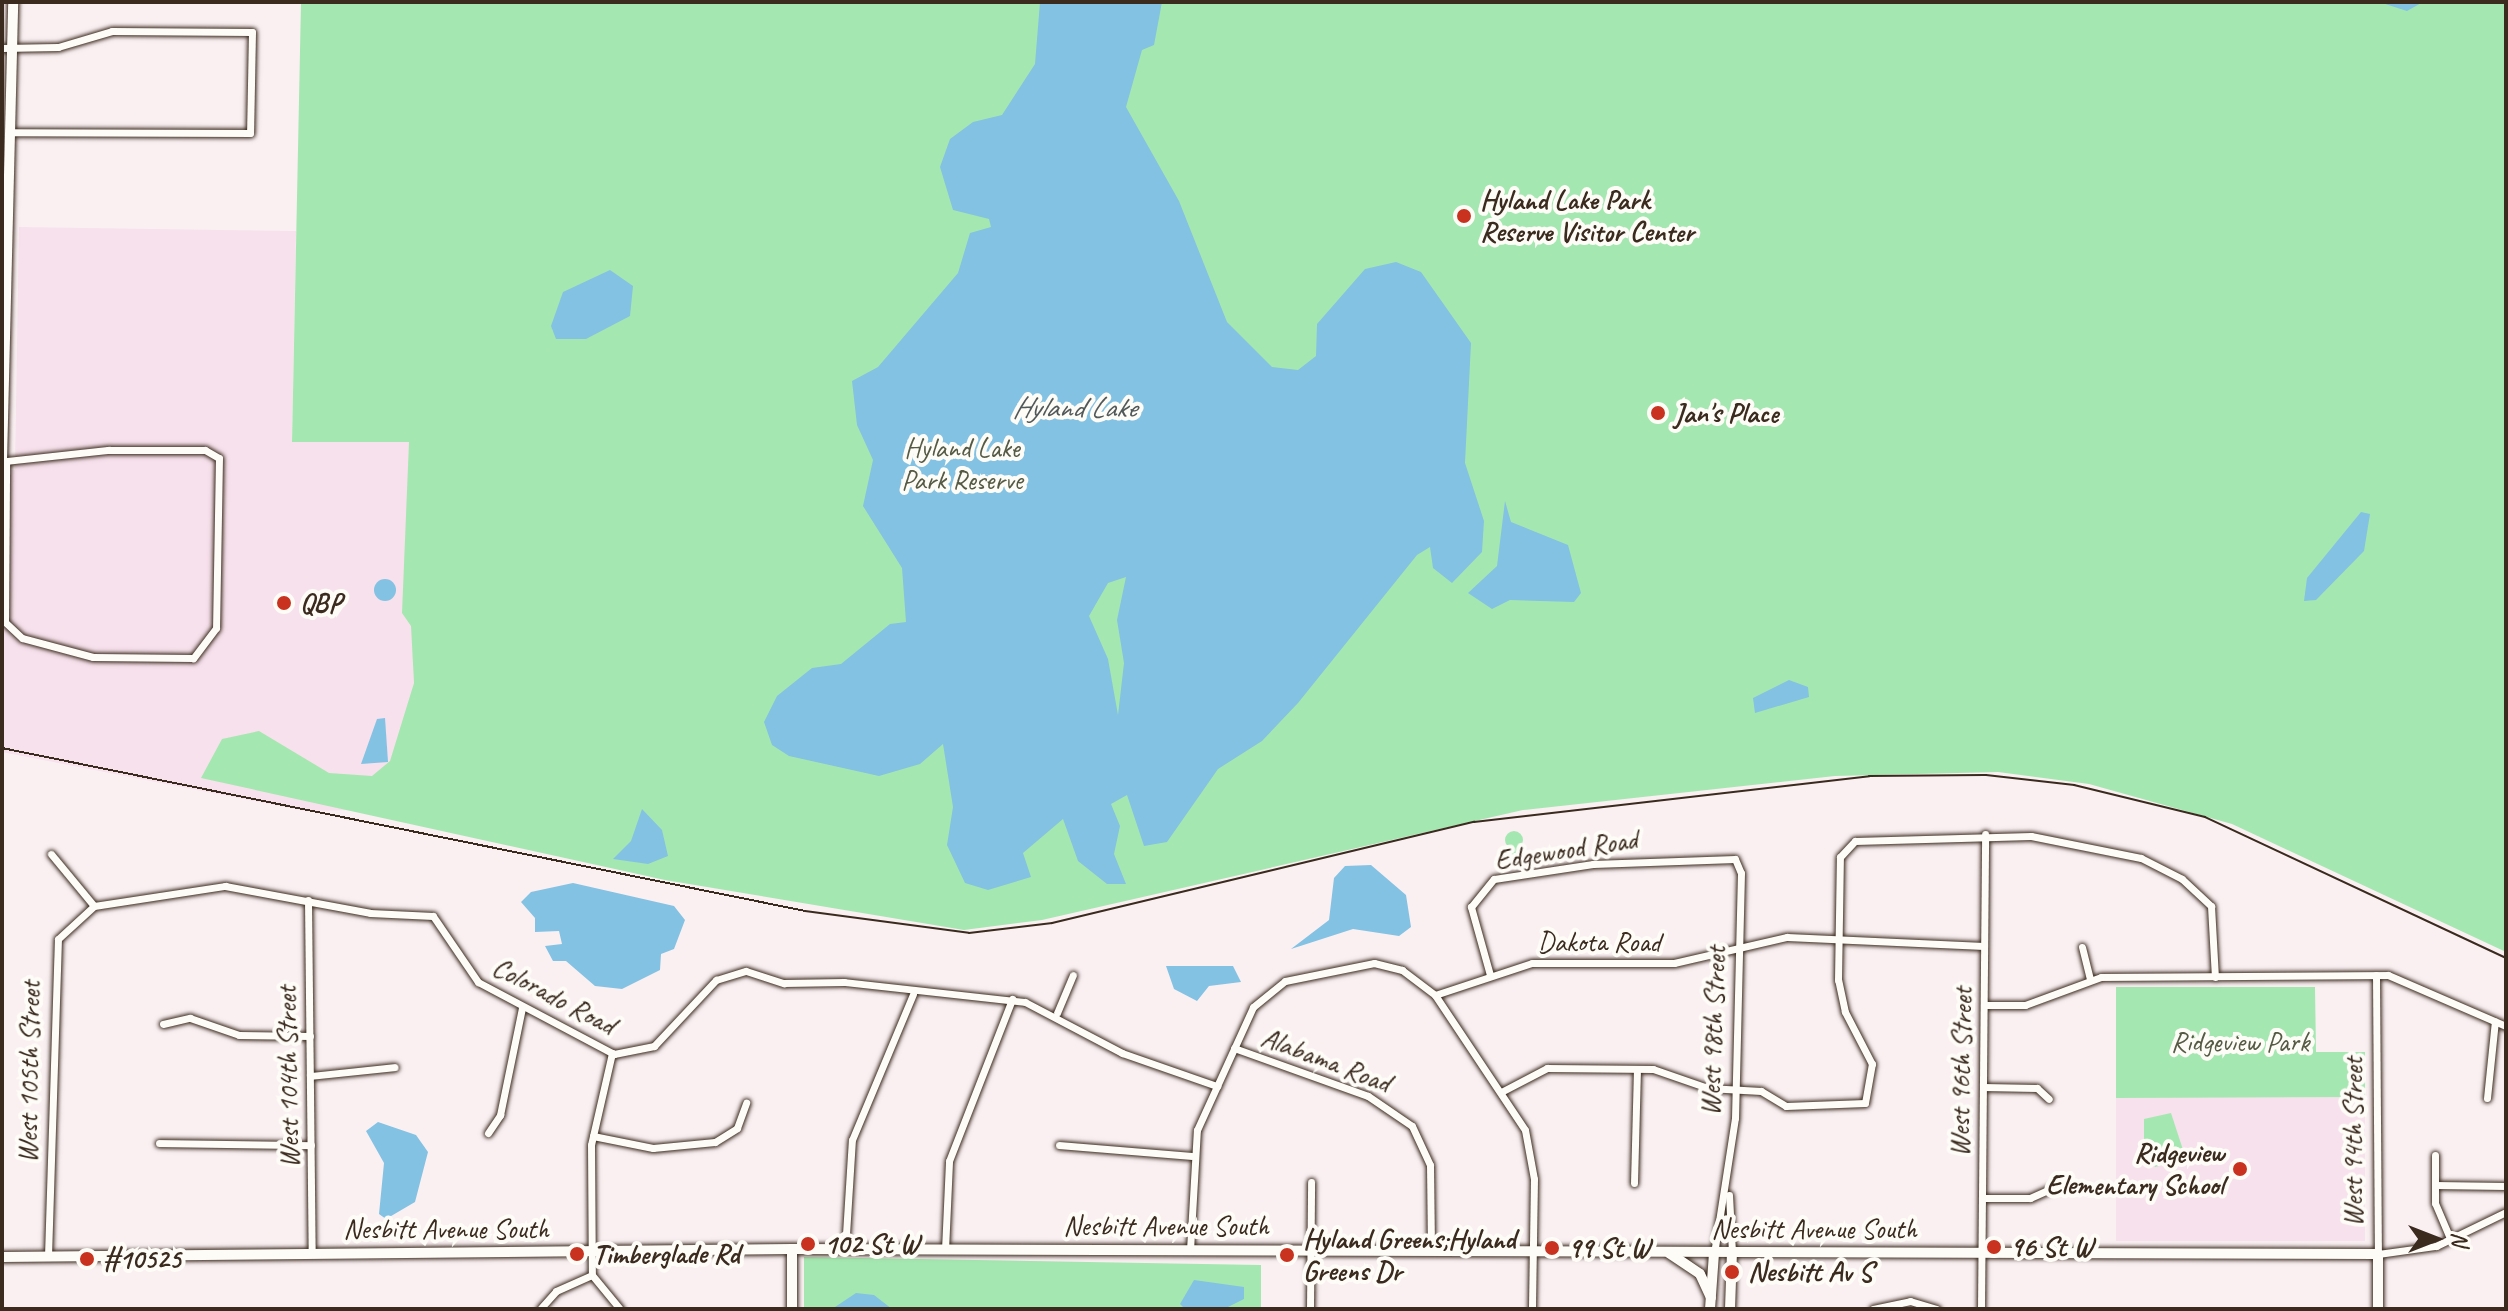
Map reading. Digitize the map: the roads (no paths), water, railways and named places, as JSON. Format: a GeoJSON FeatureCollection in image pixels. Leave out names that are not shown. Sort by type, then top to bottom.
{"type":"FeatureCollection","features":[{"type":"Feature","properties":{"kind":"street"},"geometry":{"type":"LineString","coordinates":[[4,461],[205,450],[221,465],[216,628],[206,648],[184,660],[93,657],[10,629],[2,608],[4,461],[11,132],[7,48],[13,2]]}},
{"type":"Feature","properties":{"kind":"street"},"geometry":{"type":"LineString","coordinates":[[7,48],[58,47],[112,31],[252,32],[250,133],[11,132]]}},
{"type":"Feature","properties":{"kind":"street"},"geometry":{"type":"LineString","coordinates":[[1503,1091],[1547,1068],[1637,1069],[1736,1090],[1761,1091],[1786,1106],[1852,1106],[1869,1099],[1873,1076],[1841,1002],[1840,857],[1855,841],[1985,834],[2101,847],[2182,879],[2211,906],[2215,977]]}},
{"type":"Feature","properties":{"kind":"street","name":"West 96th Street"},"geometry":{"type":"LineString","coordinates":[[1981,1309],[1985,834]]}},
{"type":"Feature","properties":{"kind":"street"},"geometry":{"type":"LineString","coordinates":[[51,854],[94,906],[237,886],[308,900],[436,918],[441,911]]}},
{"type":"Feature","properties":{"kind":"street","name":"Edgewood Road"},"geometry":{"type":"LineString","coordinates":[[1490,975],[1471,907],[1494,879],[1722,854],[1735,859],[1741,873]]}},
{"type":"Feature","properties":{"kind":"street","name":"West 98th Street"},"geometry":{"type":"LineString","coordinates":[[1710,1304],[1714,1253],[1728,1190],[1736,1090],[1741,873]]}},
{"type":"Feature","properties":{"kind":"street","name":"West 104th Street"},"geometry":{"type":"LineString","coordinates":[[308,900],[312,1254]]}},
{"type":"Feature","properties":{"kind":"street","name":"West 105th Street"},"geometry":{"type":"LineString","coordinates":[[48,1256],[52,962],[64,929],[94,906]]}},
{"type":"Feature","properties":{"kind":"street","name":"Colorado Road"},"geometry":{"type":"LineString","coordinates":[[436,918],[469,974],[522,1008],[612,1053],[641,1051],[666,1039],[725,974]]}},
{"type":"Feature","properties":{"kind":"street","name":"Dakota Road"},"geometry":{"type":"LineString","coordinates":[[1435,995],[1532,963],[1674,963],[1787,937],[1984,946]]}},
{"type":"Feature","properties":{"kind":"street"},"geometry":{"type":"LineString","coordinates":[[2082,947],[2090,978]]}},
{"type":"Feature","properties":{"kind":"street"},"geometry":{"type":"LineString","coordinates":[[722,962],[725,974],[746,971],[784,983],[844,982],[913,994],[1012,999],[1057,1013],[1122,1053],[1217,1086]]}},
{"type":"Feature","properties":{"kind":"street"},"geometry":{"type":"LineString","coordinates":[[1190,1250],[1192,1156],[1217,1086],[1262,996],[1298,977],[1374,963],[1402,970],[1435,995],[1503,1091],[1533,1162],[1532,1309]]}},
{"type":"Feature","properties":{"kind":"street"},"geometry":{"type":"LineString","coordinates":[[1057,1013],[1073,975]]}},
{"type":"Feature","properties":{"kind":"street"},"geometry":{"type":"LineString","coordinates":[[1984,1005],[2025,1005],[2090,978],[2376,975],[2411,980],[2506,1026]]}},
{"type":"Feature","properties":{"kind":"street","name":"West 94th Street"},"geometry":{"type":"LineString","coordinates":[[2376,975],[2378,1309]]}},
{"type":"Feature","properties":{"kind":"street"},"geometry":{"type":"LineString","coordinates":[[845,1250],[852,1140],[913,994]]}},
{"type":"Feature","properties":{"kind":"street"},"geometry":{"type":"LineString","coordinates":[[945,1250],[949,1161],[1012,999]]}},
{"type":"Feature","properties":{"kind":"street"},"geometry":{"type":"LineString","coordinates":[[488,1133],[500,1115],[522,1008]]}},
{"type":"Feature","properties":{"kind":"street"},"geometry":{"type":"LineString","coordinates":[[163,1024],[190,1018],[239,1035],[310,1036]]}},
{"type":"Feature","properties":{"kind":"street"},"geometry":{"type":"LineString","coordinates":[[2487,1098],[2495,1021]]}},
{"type":"Feature","properties":{"kind":"street","name":"Alabama Road"},"geometry":{"type":"LineString","coordinates":[[1234,1048],[1368,1096],[1412,1126],[1430,1165],[1431,1251]]}},
{"type":"Feature","properties":{"kind":"street"},"geometry":{"type":"LineString","coordinates":[[612,1053],[593,1136],[592,1275],[620,1309]]}},
{"type":"Feature","properties":{"kind":"street"},"geometry":{"type":"LineString","coordinates":[[310,1076],[395,1067]]}},
{"type":"Feature","properties":{"kind":"street"},"geometry":{"type":"LineString","coordinates":[[1634,1183],[1637,1069]]}},
{"type":"Feature","properties":{"kind":"street"},"geometry":{"type":"LineString","coordinates":[[1983,1087],[2037,1088],[2049,1099]]}},
{"type":"Feature","properties":{"kind":"street"},"geometry":{"type":"LineString","coordinates":[[593,1136],[653,1148],[715,1142],[737,1128],[746,1103]]}},
{"type":"Feature","properties":{"kind":"street"},"geometry":{"type":"LineString","coordinates":[[159,1143],[311,1145]]}},
{"type":"Feature","properties":{"kind":"street"},"geometry":{"type":"LineString","coordinates":[[1059,1145],[1192,1156]]}},
{"type":"Feature","properties":{"kind":"street"},"geometry":{"type":"LineString","coordinates":[[2435,1155],[2437,1213],[2450,1239]]}},
{"type":"Feature","properties":{"kind":"street"},"geometry":{"type":"LineString","coordinates":[[1310,1309],[1311,1182]]}},
{"type":"Feature","properties":{"kind":"street"},"geometry":{"type":"LineString","coordinates":[[2435,1185],[2506,1186]]}},
{"type":"Feature","properties":{"kind":"street"},"geometry":{"type":"LineString","coordinates":[[1982,1198],[2030,1198],[2050,1189]]}},
{"type":"Feature","properties":{"kind":"street","name":"West 98th Street"},"geometry":{"type":"LineString","coordinates":[[1728,1190],[1732,1252],[1730,1309]]}},
{"type":"Feature","properties":{"kind":"street"},"geometry":{"type":"LineString","coordinates":[[2378,1254],[2421,1251],[2506,1212]]}},
{"type":"Feature","properties":{"kind":"street"},"geometry":{"type":"LineString","coordinates":[[792,1249],[792,1309]]}},
{"type":"Feature","properties":{"kind":"street","name":"Nesbitt Avenue South"},"geometry":{"type":"LineString","coordinates":[[2,1257],[593,1255],[792,1249],[2378,1254]]}},
{"type":"Feature","properties":{"kind":"street"},"geometry":{"type":"LineString","coordinates":[[1668,1253],[1700,1274],[1710,1304]]}},
{"type":"Feature","properties":{"kind":"street"},"geometry":{"type":"LineString","coordinates":[[540,1309],[556,1291],[592,1275]]}},
{"type":"Feature","properties":{"kind":"street"},"geometry":{"type":"LineString","coordinates":[[1873,1309],[1895,1306],[1937,1309]]}},
{"type":"Feature","properties":{"kind":"water","name":"Hyland Lake"},"geometry":{"type":"Polygon","coordinates":[[[1040,2],[1162,2],[1154,45],[1142,50],[1126,107],[1179,201],[1227,322],[1272,367],[1298,370],[1316,356],[1317,324],[1365,269],[1396,262],[1421,272],[1471,343],[1465,463],[1484,521],[1482,552],[1452,583],[1433,568],[1430,547],[1417,555],[1298,703],[1262,741],[1218,769],[1167,842],[1144,846],[1127,795],[1111,804],[1120,826],[1114,854],[1126,884],[1107,884],[1078,861],[1063,819],[1023,853],[1031,877],[988,890],[965,883],[947,845],[953,807],[943,744],[920,764],[879,776],[789,756],[772,745],[764,722],[777,696],[812,668],[841,664],[890,624],[906,622],[902,568],[863,506],[873,460],[857,425],[852,381],[878,367],[958,273],[970,233],[991,227],[989,219],[953,210],[940,167],[950,139],[973,122],[1002,115],[1035,64],[1040,2]],[[1126,577],[1108,583],[1089,616],[1108,659],[1118,715],[1124,663],[1117,620],[1126,577]]]}},
{"type":"Feature","properties":{"kind":"water"},"geometry":{"type":"Polygon","coordinates":[[[2379,2],[2423,2],[2407,11],[2379,2]]]}},
{"type":"Feature","properties":{"kind":"water"},"geometry":{"type":"Polygon","coordinates":[[[610,270],[633,286],[630,316],[586,339],[556,339],[551,326],[563,292],[610,270]]]}},
{"type":"Feature","properties":{"kind":"water"},"geometry":{"type":"Polygon","coordinates":[[[1505,501],[1511,522],[1568,545],[1581,593],[1574,602],[1510,600],[1492,609],[1468,593],[1497,566],[1505,501]]]}},
{"type":"Feature","properties":{"kind":"water"},"geometry":{"type":"Polygon","coordinates":[[[2361,512],[2370,514],[2364,551],[2316,600],[2304,601],[2307,578],[2361,512]]]}},
{"type":"Feature","properties":{"kind":"water"},"geometry":{"type":"Polygon","coordinates":[[[385,579],[393,582],[396,590],[393,598],[385,601],[377,598],[374,590],[377,582],[385,579]]]}},
{"type":"Feature","properties":{"kind":"water"},"geometry":{"type":"Polygon","coordinates":[[[1789,680],[1808,687],[1809,697],[1755,713],[1753,698],[1789,680]]]}},
{"type":"Feature","properties":{"kind":"water"},"geometry":{"type":"Polygon","coordinates":[[[385,718],[388,762],[361,764],[377,719],[385,718]]]}},
{"type":"Feature","properties":{"kind":"water"},"geometry":{"type":"Polygon","coordinates":[[[642,809],[662,830],[668,856],[648,864],[613,859],[631,841],[642,809]]]}},
{"type":"Feature","properties":{"kind":"water"},"geometry":{"type":"Polygon","coordinates":[[[1371,865],[1406,895],[1411,927],[1399,936],[1353,929],[1291,949],[1329,920],[1334,878],[1345,866],[1371,865]]]}},
{"type":"Feature","properties":{"kind":"water"},"geometry":{"type":"Polygon","coordinates":[[[573,883],[674,906],[685,920],[674,949],[661,954],[660,970],[622,989],[595,986],[566,961],[553,961],[545,946],[562,944],[559,931],[535,932],[535,918],[521,902],[531,892],[573,883]]]}},
{"type":"Feature","properties":{"kind":"water"},"geometry":{"type":"Polygon","coordinates":[[[1166,966],[1233,966],[1241,982],[1209,986],[1197,1001],[1174,989],[1166,966]]]}},
{"type":"Feature","properties":{"kind":"water"},"geometry":{"type":"Polygon","coordinates":[[[378,1122],[416,1135],[428,1152],[415,1202],[386,1219],[379,1214],[384,1163],[366,1131],[378,1122]]]}},
{"type":"Feature","properties":{"kind":"water"},"geometry":{"type":"Polygon","coordinates":[[[1194,1280],[1244,1287],[1244,1299],[1224,1309],[1185,1309],[1180,1304],[1194,1280]]]}},
{"type":"Feature","properties":{"kind":"water"},"geometry":{"type":"Polygon","coordinates":[[[856,1293],[874,1295],[892,1309],[832,1309],[856,1293]]]}},
{"type":"Feature","properties":{"kind":"railway"},"geometry":{"type":"LineString","coordinates":[[2,748],[805,911],[969,933],[1052,923],[1474,822],[1869,776],[1986,775],[2074,785],[2205,817],[2506,958]]}},
{"type":"Feature","properties":{"kind":"place","name":"Hyland Lake Park Reserve Visitor Center"},"geometry":{"type":"Point","coordinates":[1464,216]}},
{"type":"Feature","properties":{"kind":"place","name":"Jan's Place"},"geometry":{"type":"Point","coordinates":[1658,413]}},
{"type":"Feature","properties":{"kind":"place","name":"QBP"},"geometry":{"type":"Point","coordinates":[284,603]}},
{"type":"Feature","properties":{"kind":"place","name":"Ridgeview Elementary School"},"geometry":{"type":"Point","coordinates":[2240,1169]}},
{"type":"Feature","properties":{"kind":"place","name":"102 St W"},"geometry":{"type":"Point","coordinates":[808,1244]}},
{"type":"Feature","properties":{"kind":"place","name":"96 St W"},"geometry":{"type":"Point","coordinates":[1994,1247]}},
{"type":"Feature","properties":{"kind":"place","name":"99 St W"},"geometry":{"type":"Point","coordinates":[1552,1248]}},
{"type":"Feature","properties":{"kind":"place","name":"Timberglade Rd"},"geometry":{"type":"Point","coordinates":[577,1254]}},
{"type":"Feature","properties":{"kind":"place","name":"Hyland Greens;Hyland Greens Dr"},"geometry":{"type":"Point","coordinates":[1287,1255]}},
{"type":"Feature","properties":{"kind":"place","name":"#10525"},"geometry":{"type":"Point","coordinates":[87,1259]}},
{"type":"Feature","properties":{"kind":"place","name":"Nesbitt Av S"},"geometry":{"type":"Point","coordinates":[1732,1272]}},
{"type":"Feature","properties":{"kind":"park label","name":"Hyland Lake Park Reserve"},"geometry":{"type":"Point","coordinates":[962,464]}},
{"type":"Feature","properties":{"kind":"park label","name":"Ridgeview Park"},"geometry":{"type":"Point","coordinates":[2240,1042]}}]}
